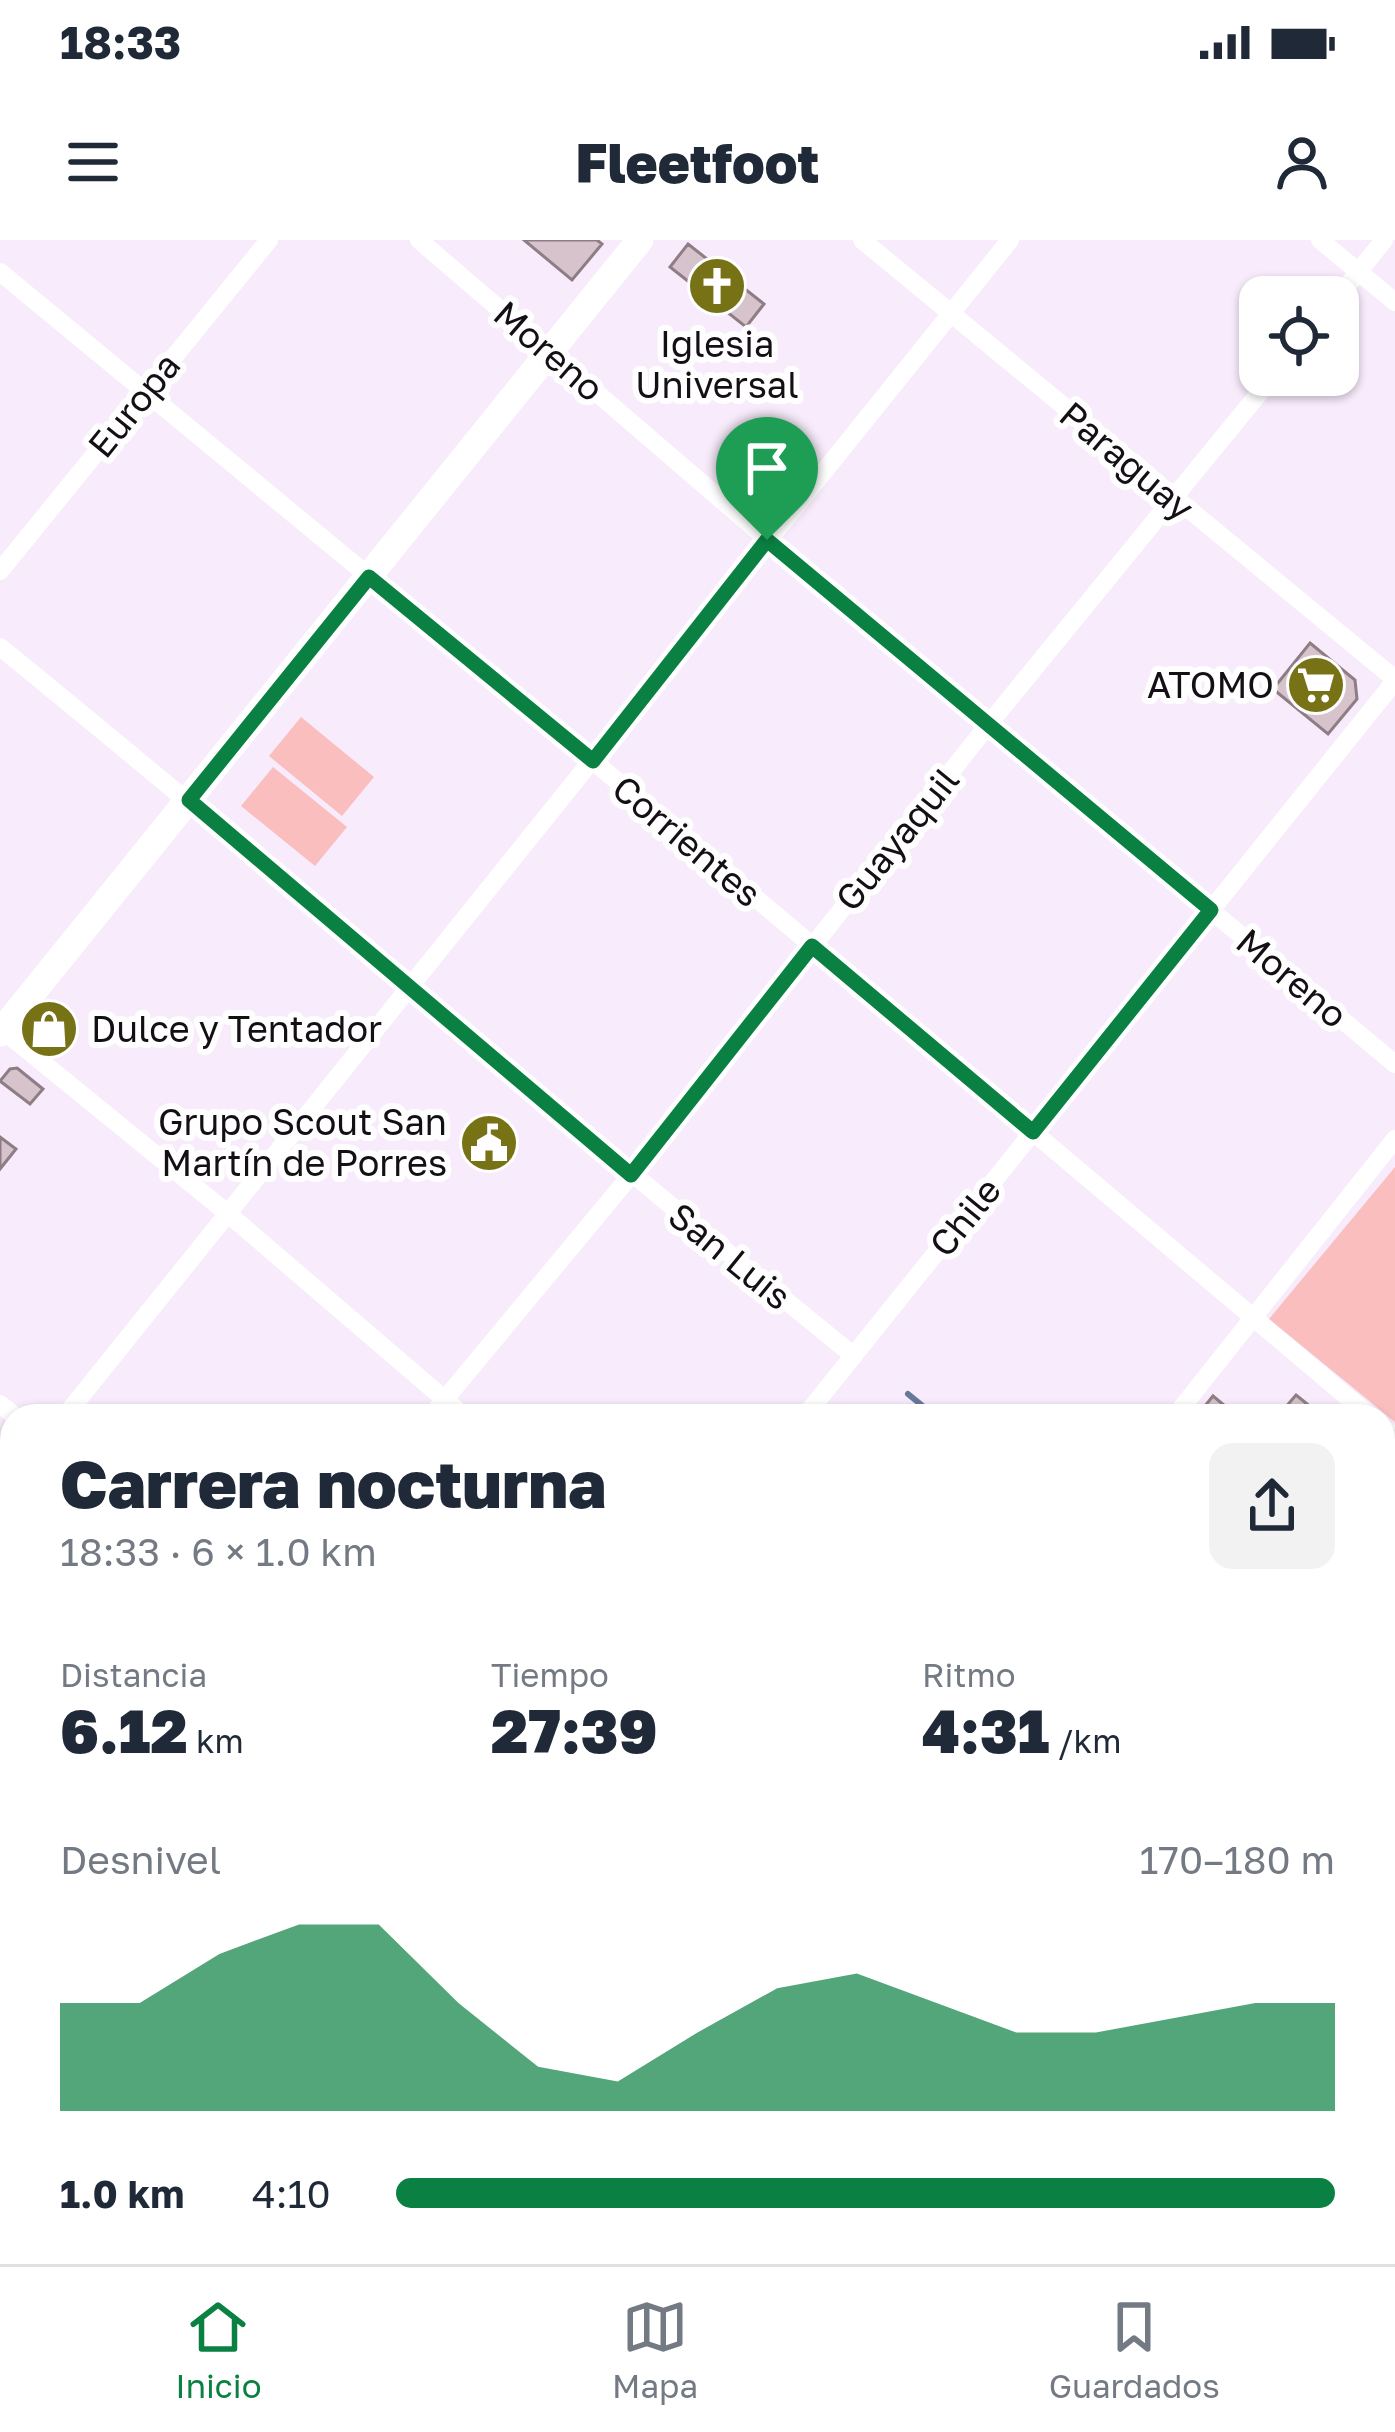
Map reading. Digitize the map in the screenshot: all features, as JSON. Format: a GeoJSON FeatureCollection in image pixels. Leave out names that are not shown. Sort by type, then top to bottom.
{"type":"FeatureCollection","features":[{"type":"Feature","properties":{"kind":"main road"},"geometry":{"type":"LineString","coordinates":[[1,1031],[640,240]]}},
{"type":"Feature","properties":{"kind":"street","name":"Europa"},"geometry":{"type":"LineString","coordinates":[[0,571],[269,240]]}},
{"type":"Feature","properties":{"kind":"street","name":"Moreno"},"geometry":{"type":"LineString","coordinates":[[419,240],[767,540],[1395,1064]]}},
{"type":"Feature","properties":{"kind":"street","name":"Paraguay"},"geometry":{"type":"LineString","coordinates":[[862,240],[1395,680]]}},
{"type":"Feature","properties":{"kind":"street"},"geometry":{"type":"LineString","coordinates":[[74,1404],[1010,240]]}},
{"type":"Feature","properties":{"kind":"street"},"geometry":{"type":"LineString","coordinates":[[1320,240],[1395,302]]}},
{"type":"Feature","properties":{"kind":"street"},"geometry":{"type":"LineString","coordinates":[[1355,276],[1384,240]]}},
{"type":"Feature","properties":{"kind":"street","name":"Corrientes"},"geometry":{"type":"LineString","coordinates":[[0,272],[593,761],[1356,1404]]}},
{"type":"Feature","properties":{"kind":"street","name":"Guayaquil"},"geometry":{"type":"LineString","coordinates":[[441,1404],[631,1175],[988,724],[1257,396]]}},
{"type":"Feature","properties":{"kind":"street","name":"San Luis"},"geometry":{"type":"LineString","coordinates":[[0,647],[854,1356]]}},
{"type":"Feature","properties":{"kind":"street","name":"Chile"},"geometry":{"type":"LineString","coordinates":[[816,1404],[1395,680]]}},
{"type":"Feature","properties":{"kind":"street"},"geometry":{"type":"LineString","coordinates":[[1,1031],[226,1212],[449,1404]]}},
{"type":"Feature","properties":{"kind":"street"},"geometry":{"type":"LineString","coordinates":[[1185,1404],[1395,1139]]}},
{"type":"Feature","properties":{"kind":"shaded area"},"geometry":{"type":"Polygon","coordinates":[[[301,717],[374,777],[342,816],[269,756],[301,717]]]}},
{"type":"Feature","properties":{"kind":"shaded area"},"geometry":{"type":"Polygon","coordinates":[[[273,767],[347,827],[315,866],[241,806],[273,767]]]}},
{"type":"Feature","properties":{"kind":"shaded area"},"geometry":{"type":"Polygon","coordinates":[[[1395,1167],[1395,1404],[1373,1404],[1269,1319],[1395,1167]]]}},
{"type":"Feature","properties":{"kind":"building"},"geometry":{"type":"Polygon","coordinates":[[[524,240],[597,240],[602,244],[572,280],[524,240]]]}},
{"type":"Feature","properties":{"kind":"building","name":"Iglesia Universal"},"geometry":{"type":"Polygon","coordinates":[[[688,244],[764,304],[746,327],[670,267],[688,244]]]}},
{"type":"Feature","properties":{"kind":"building","name":"ATOMO"},"geometry":{"type":"Polygon","coordinates":[[[1310,643],[1355,680],[1357,699],[1328,734],[1273,689],[1310,643]]]}},
{"type":"Feature","properties":{"kind":"building"},"geometry":{"type":"Polygon","coordinates":[[[17,1068],[43,1089],[30,1104],[0,1081],[17,1068]]]}},
{"type":"Feature","properties":{"kind":"building"},"geometry":{"type":"Polygon","coordinates":[[[0,1137],[16,1149],[0,1169],[0,1137]]]}},
{"type":"Feature","properties":{"kind":"waterway"},"geometry":{"type":"LineString","coordinates":[[908,1394],[920,1404]]}},
{"type":"Feature","properties":{"kind":"place","name":"Iglesia Universal"},"geometry":{"type":"Point","coordinates":[717,286]}},
{"type":"Feature","properties":{"kind":"place","name":"ATOMO"},"geometry":{"type":"Point","coordinates":[1316,685]}},
{"type":"Feature","properties":{"kind":"place","name":"Dulce y Tentador"},"geometry":{"type":"Point","coordinates":[49,1029]}},
{"type":"Feature","properties":{"kind":"place","name":"Grupo Scout San Martín de Porres"},"geometry":{"type":"Point","coordinates":[489,1143]}},
{"type":"Feature","properties":{"kind":"route"},"geometry":{"type":"LineString","coordinates":[[767,540],[1211,910],[1033,1132],[812,946],[631,1175],[189,800],[369,577],[593,761],[767,540]]}}]}
